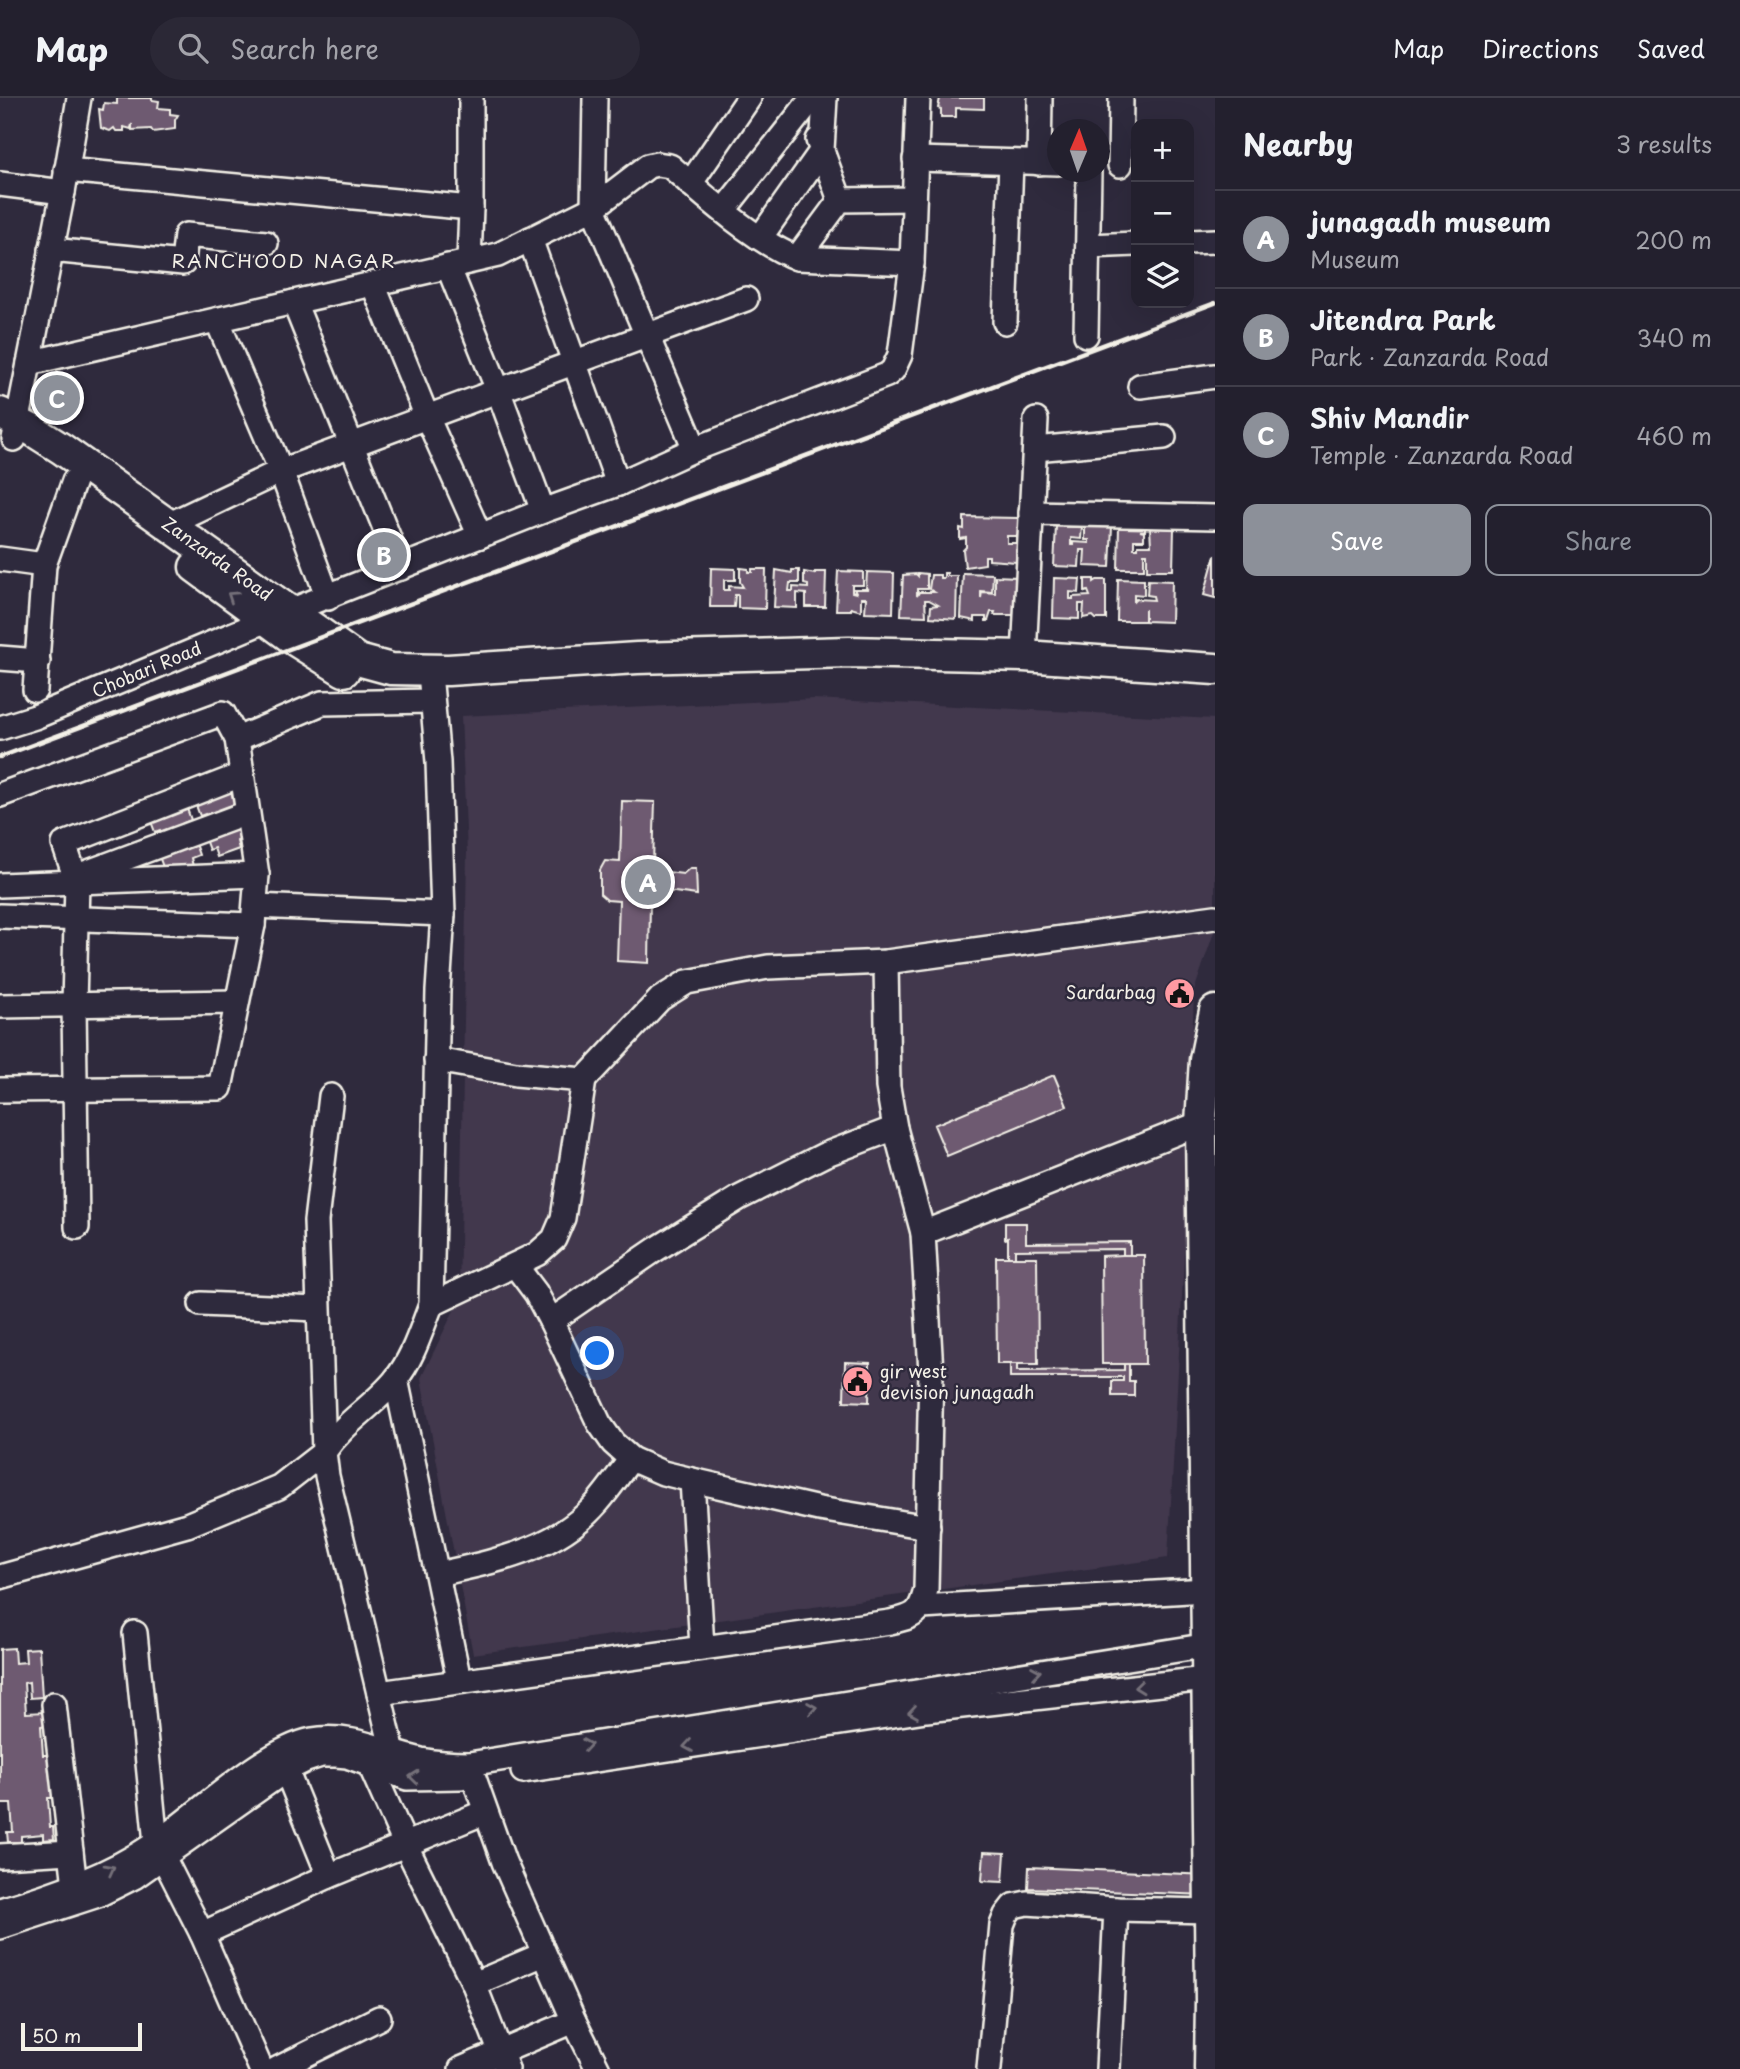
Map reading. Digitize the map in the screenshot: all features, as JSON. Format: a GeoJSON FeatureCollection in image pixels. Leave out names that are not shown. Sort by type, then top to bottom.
{"type":"FeatureCollection","features":[{"type":"Feature","properties":{"kind":"main road"},"geometry":{"type":"LineString","coordinates":[[8,426],[74,481],[160,539],[228,593],[279,615]]}},
{"type":"Feature","properties":{"kind":"main road","name":"Zanzarda Road"},"geometry":{"type":"LineString","coordinates":[[8,426],[62,449],[168,525],[279,615],[367,664],[391,669],[437,685]]}},
{"type":"Feature","properties":{"kind":"main road"},"geometry":{"type":"LineString","coordinates":[[437,685],[637,658],[849,652],[1024,656],[1215,669]]}},
{"type":"Feature","properties":{"kind":"main road"},"geometry":{"type":"LineString","coordinates":[[437,685],[544,677],[615,677],[870,666],[1094,677],[1215,687]]}},
{"type":"Feature","properties":{"kind":"main road"},"geometry":{"type":"LineString","coordinates":[[1210,2069],[1211,1645],[1206,1590],[1201,1123],[1215,1011]]}},
{"type":"Feature","properties":{"kind":"street"},"geometry":{"type":"LineString","coordinates":[[8,426],[29,363],[79,98]]}},
{"type":"Feature","properties":{"kind":"street"},"geometry":{"type":"LineString","coordinates":[[471,98],[471,208],[458,264],[498,390],[543,511]]}},
{"type":"Feature","properties":{"kind":"street"},"geometry":{"type":"LineString","coordinates":[[595,98],[593,208],[695,449]]}},
{"type":"Feature","properties":{"kind":"street"},"geometry":{"type":"LineString","coordinates":[[690,184],[749,98]]}},
{"type":"Feature","properties":{"kind":"street"},"geometry":{"type":"LineString","coordinates":[[29,363],[498,255],[593,208],[652,164],[670,166],[782,253],[797,258],[912,263],[918,98]]}},
{"type":"Feature","properties":{"kind":"street"},"geometry":{"type":"LineString","coordinates":[[1040,98],[1047,155]]}},
{"type":"Feature","properties":{"kind":"street"},"geometry":{"type":"LineString","coordinates":[[1118,165],[1121,98]]}},
{"type":"Feature","properties":{"kind":"street"},"geometry":{"type":"LineString","coordinates":[[724,210],[810,101]]}},
{"type":"Feature","properties":{"kind":"street"},"geometry":{"type":"LineString","coordinates":[[810,101],[822,150],[840,200]]}},
{"type":"Feature","properties":{"kind":"street"},"geometry":{"type":"LineString","coordinates":[[760,238],[822,150]]}},
{"type":"Feature","properties":{"kind":"street"},"geometry":{"type":"LineString","coordinates":[[915,159],[1047,163]]}},
{"type":"Feature","properties":{"kind":"street"},"geometry":{"type":"LineString","coordinates":[[1005,322],[1011,162]]}},
{"type":"Feature","properties":{"kind":"street"},"geometry":{"type":"LineString","coordinates":[[0,184],[64,181],[471,208]]}},
{"type":"Feature","properties":{"kind":"street"},"geometry":{"type":"LineString","coordinates":[[1086,335],[1089,182]]}},
{"type":"Feature","properties":{"kind":"street"},"geometry":{"type":"LineString","coordinates":[[840,200],[914,199]]}},
{"type":"Feature","properties":{"kind":"street"},"geometry":{"type":"LineString","coordinates":[[797,258],[840,200]]}},
{"type":"Feature","properties":{"kind":"street"},"geometry":{"type":"LineString","coordinates":[[51,250],[183,263],[186,235],[266,243]]}},
{"type":"Feature","properties":{"kind":"street"},"geometry":{"type":"LineString","coordinates":[[530,239],[618,484]]}},
{"type":"Feature","properties":{"kind":"street"},"geometry":{"type":"LineString","coordinates":[[1194,242],[1215,241]]}},
{"type":"Feature","properties":{"kind":"street"},"geometry":{"type":"LineString","coordinates":[[1088,246],[1131,244]]}},
{"type":"Feature","properties":{"kind":"street","name":"Chobari Road"},"geometry":{"type":"LineString","coordinates":[[0,729],[35,717],[279,615],[618,484],[695,449],[877,380],[893,370],[900,355],[912,263]]}},
{"type":"Feature","properties":{"kind":"street"},"geometry":{"type":"LineString","coordinates":[[373,284],[427,417],[480,536]]}},
{"type":"Feature","properties":{"kind":"street"},"geometry":{"type":"LineString","coordinates":[[168,525],[281,471],[746,299]]}},
{"type":"Feature","properties":{"kind":"street"},"geometry":{"type":"LineString","coordinates":[[294,302],[401,568]]}},
{"type":"Feature","properties":{"kind":"street"},"geometry":{"type":"LineString","coordinates":[[217,320],[281,471],[328,598]]}},
{"type":"Feature","properties":{"kind":"street"},"geometry":{"type":"LineString","coordinates":[[1140,386],[1215,376]]}},
{"type":"Feature","properties":{"kind":"street"},"geometry":{"type":"LineString","coordinates":[[1024,656],[1036,420]]}},
{"type":"Feature","properties":{"kind":"street"},"geometry":{"type":"LineString","coordinates":[[1035,449],[1164,437]]}},
{"type":"Feature","properties":{"kind":"street"},"geometry":{"type":"LineString","coordinates":[[35,690],[44,565],[74,481]]}},
{"type":"Feature","properties":{"kind":"street"},"geometry":{"type":"LineString","coordinates":[[1031,513],[1215,517]]}},
{"type":"Feature","properties":{"kind":"street"},"geometry":{"type":"LineString","coordinates":[[0,559],[44,565]]}},
{"type":"Feature","properties":{"kind":"street"},"geometry":{"type":"LineString","coordinates":[[0,659],[38,661]]}},
{"type":"Feature","properties":{"kind":"street"},"geometry":{"type":"LineString","coordinates":[[0,1577],[187,1525],[279,1487],[324,1452],[335,1435],[396,1379],[417,1340],[430,1305],[436,1060],[443,914],[437,685],[322,703],[237,739]]}},
{"type":"Feature","properties":{"kind":"street"},"geometry":{"type":"LineString","coordinates":[[0,795],[223,713],[237,739],[257,875],[254,916],[220,1088],[0,1090]]}},
{"type":"Feature","properties":{"kind":"street"},"geometry":{"type":"LineString","coordinates":[[77,1227],[74,1005],[76,880],[64,844],[241,775]]}},
{"type":"Feature","properties":{"kind":"street"},"geometry":{"type":"LineString","coordinates":[[76,880],[247,813]]}},
{"type":"Feature","properties":{"kind":"street"},"geometry":{"type":"LineString","coordinates":[[0,885],[257,875]]}},
{"type":"Feature","properties":{"kind":"street"},"geometry":{"type":"LineString","coordinates":[[0,916],[76,919],[443,914]]}},
{"type":"Feature","properties":{"kind":"street"},"geometry":{"type":"LineString","coordinates":[[430,1305],[537,1254],[554,1239],[563,1218],[584,1080],[660,999],[687,982],[768,967],[886,961],[1215,917]]}},
{"type":"Feature","properties":{"kind":"street"},"geometry":{"type":"LineString","coordinates":[[379,1693],[890,1622],[914,1616],[922,1607],[926,1589],[931,1372],[923,1233],[895,1128],[888,1087],[886,961]]}},
{"type":"Feature","properties":{"kind":"street"},"geometry":{"type":"LineString","coordinates":[[0,1006],[236,1002]]}},
{"type":"Feature","properties":{"kind":"street"},"geometry":{"type":"LineString","coordinates":[[436,1060],[516,1074],[584,1080]]}},
{"type":"Feature","properties":{"kind":"street"},"geometry":{"type":"LineString","coordinates":[[331,1096],[316,1221],[324,1452],[327,1476],[393,1752]]}},
{"type":"Feature","properties":{"kind":"street"},"geometry":{"type":"LineString","coordinates":[[923,1233],[1201,1123]]}},
{"type":"Feature","properties":{"kind":"street"},"geometry":{"type":"LineString","coordinates":[[551,1321],[655,1250],[739,1198],[824,1155],[895,1128]]}},
{"type":"Feature","properties":{"kind":"street"},"geometry":{"type":"LineString","coordinates":[[515,1265],[536,1293],[551,1321],[599,1423],[613,1443],[631,1458],[663,1474],[819,1509],[928,1527]]}},
{"type":"Feature","properties":{"kind":"street"},"geometry":{"type":"LineString","coordinates":[[201,1304],[318,1309]]}},
{"type":"Feature","properties":{"kind":"street"},"geometry":{"type":"LineString","coordinates":[[396,1379],[459,1681]]}},
{"type":"Feature","properties":{"kind":"street"},"geometry":{"type":"LineString","coordinates":[[438,1574],[513,1557],[541,1546],[571,1527],[597,1504],[631,1458]]}},
{"type":"Feature","properties":{"kind":"street"},"geometry":{"type":"LineString","coordinates":[[692,1480],[702,1647]]}},
{"type":"Feature","properties":{"kind":"street"},"geometry":{"type":"LineString","coordinates":[[922,1607],[1206,1590]]}},
{"type":"Feature","properties":{"kind":"street"},"geometry":{"type":"LineString","coordinates":[[135,1633],[159,1850],[202,1934],[261,2069]]}},
{"type":"Feature","properties":{"kind":"street"},"geometry":{"type":"LineString","coordinates":[[0,1927],[98,1895],[134,1877],[223,1791],[281,1762],[309,1740],[327,1738],[357,1741],[472,1770],[1211,1645]]}},
{"type":"Feature","properties":{"kind":"street"},"geometry":{"type":"LineString","coordinates":[[281,1762],[306,1760],[321,1755],[347,1756],[407,1778],[600,1760],[926,1710],[1211,1679]]}},
{"type":"Feature","properties":{"kind":"street"},"geometry":{"type":"LineString","coordinates":[[54,1704],[75,1886]]}},
{"type":"Feature","properties":{"kind":"street"},"geometry":{"type":"LineString","coordinates":[[357,1741],[474,1984],[504,2060]]}},
{"type":"Feature","properties":{"kind":"street"},"geometry":{"type":"LineString","coordinates":[[281,1762],[329,1876]]}},
{"type":"Feature","properties":{"kind":"street"},"geometry":{"type":"LineString","coordinates":[[472,1770],[485,1812],[544,1954],[598,2069]]}},
{"type":"Feature","properties":{"kind":"street"},"geometry":{"type":"LineString","coordinates":[[202,1934],[329,1876],[485,1812]]}},
{"type":"Feature","properties":{"kind":"street"},"geometry":{"type":"LineString","coordinates":[[0,1910],[75,1886],[159,1850]]}},
{"type":"Feature","properties":{"kind":"street"},"geometry":{"type":"LineString","coordinates":[[0,1856],[71,1852]]}},
{"type":"Feature","properties":{"kind":"street"},"geometry":{"type":"LineString","coordinates":[[989,2069],[999,1940],[1006,1915],[1013,1906],[1027,1903],[1116,1909],[1210,1911]]}},
{"type":"Feature","properties":{"kind":"street"},"geometry":{"type":"LineString","coordinates":[[1108,2069],[1116,1909]]}},
{"type":"Feature","properties":{"kind":"street"},"geometry":{"type":"LineString","coordinates":[[474,1984],[544,1954]]}},
{"type":"Feature","properties":{"kind":"street"},"geometry":{"type":"LineString","coordinates":[[277,2069],[379,2018]]}},
{"type":"Feature","properties":{"kind":"street"},"geometry":{"type":"LineString","coordinates":[[461,2069],[504,2060],[574,2021]]}},
{"type":"Feature","properties":{"kind":"shaded area"},"geometry":{"type":"Polygon","coordinates":[[[814,699],[1215,719],[1215,929],[1194,991],[1185,1240],[1168,1558],[473,1654],[421,1378],[459,1300],[467,852],[461,716],[814,699]]]}},
{"type":"Feature","properties":{"kind":"building"},"geometry":{"type":"Polygon","coordinates":[[[117,98],[152,98],[159,101],[158,108],[170,109],[170,114],[178,115],[175,129],[153,132],[151,129],[132,130],[132,124],[131,129],[124,127],[124,131],[101,128],[99,109],[103,110],[104,103],[117,104],[117,98]]]}},
{"type":"Feature","properties":{"kind":"building"},"geometry":{"type":"Polygon","coordinates":[[[940,98],[984,98],[984,109],[956,108],[956,117],[941,117],[941,109],[938,108],[940,98]]]}},
{"type":"Feature","properties":{"kind":"building"},"geometry":{"type":"Polygon","coordinates":[[[964,517],[1018,518],[1021,536],[1007,536],[1007,543],[1019,543],[1016,562],[989,560],[989,556],[985,556],[985,564],[965,567],[963,550],[966,547],[966,538],[960,539],[960,528],[964,529],[964,517]]]}},
{"type":"Feature","properties":{"kind":"building"},"geometry":{"type":"Polygon","coordinates":[[[1085,525],[1112,526],[1110,567],[1084,566],[1085,550],[1080,550],[1079,567],[1054,566],[1056,526],[1082,527],[1081,539],[1071,538],[1073,545],[1073,542],[1089,543],[1089,540],[1085,540],[1085,525]]]}},
{"type":"Feature","properties":{"kind":"building"},"geometry":{"type":"Polygon","coordinates":[[[1119,526],[1145,527],[1145,531],[1140,531],[1144,532],[1144,540],[1134,540],[1134,548],[1138,548],[1138,545],[1151,545],[1150,528],[1174,528],[1173,570],[1147,570],[1147,554],[1144,554],[1144,569],[1118,569],[1119,526]]]}},
{"type":"Feature","properties":{"kind":"building"},"geometry":{"type":"Polygon","coordinates":[[[1215,555],[1215,598],[1204,595],[1215,555]]]}},
{"type":"Feature","properties":{"kind":"building"},"geometry":{"type":"Polygon","coordinates":[[[711,568],[735,569],[735,580],[724,580],[724,590],[729,590],[729,586],[743,587],[740,582],[740,568],[748,569],[748,572],[752,572],[752,569],[766,569],[765,609],[738,608],[738,595],[735,595],[734,607],[710,607],[711,568]]]}},
{"type":"Feature","properties":{"kind":"building"},"geometry":{"type":"Polygon","coordinates":[[[776,570],[792,573],[792,570],[799,570],[799,583],[790,583],[789,591],[793,591],[793,587],[808,588],[808,585],[804,584],[804,572],[826,572],[825,607],[806,607],[806,594],[797,593],[797,608],[774,607],[776,570]]]}},
{"type":"Feature","properties":{"kind":"building"},"geometry":{"type":"Polygon","coordinates":[[[838,571],[863,572],[863,585],[852,585],[852,592],[856,593],[854,589],[869,589],[866,588],[867,572],[894,573],[893,613],[865,612],[866,598],[861,598],[861,611],[851,608],[836,610],[838,571]]]}},
{"type":"Feature","properties":{"kind":"building"},"geometry":{"type":"Polygon","coordinates":[[[918,573],[927,574],[927,589],[917,589],[917,596],[919,592],[934,592],[929,589],[931,575],[940,575],[940,578],[944,578],[944,573],[947,573],[947,576],[957,576],[956,619],[930,617],[931,606],[938,605],[929,600],[925,600],[926,616],[901,615],[903,575],[918,576],[918,573]]]}},
{"type":"Feature","properties":{"kind":"building"},"geometry":{"type":"Polygon","coordinates":[[[963,573],[993,574],[992,592],[981,591],[981,598],[982,592],[995,593],[995,576],[1018,577],[1017,615],[994,615],[995,612],[991,612],[988,621],[986,617],[975,617],[975,621],[961,618],[963,573]]]}},
{"type":"Feature","properties":{"kind":"building"},"geometry":{"type":"Polygon","coordinates":[[[1054,578],[1080,579],[1079,593],[1070,592],[1070,599],[1090,596],[1088,591],[1085,592],[1085,579],[1094,579],[1094,582],[1106,580],[1106,619],[1096,619],[1093,616],[1083,618],[1084,604],[1079,604],[1079,619],[1053,618],[1054,578]]]}},
{"type":"Feature","properties":{"kind":"building"},"geometry":{"type":"Polygon","coordinates":[[[1118,579],[1144,580],[1144,595],[1134,594],[1134,601],[1154,600],[1153,596],[1147,595],[1148,580],[1172,581],[1171,622],[1117,621],[1118,579]]]}},
{"type":"Feature","properties":{"kind":"building"},"geometry":{"type":"Polygon","coordinates":[[[229,787],[236,804],[227,807],[230,815],[208,823],[205,814],[200,816],[194,800],[229,787]]]}},
{"type":"Feature","properties":{"kind":"building"},"geometry":{"type":"Polygon","coordinates":[[[622,801],[655,802],[653,863],[659,871],[683,874],[690,868],[696,868],[697,895],[660,890],[650,901],[649,963],[617,961],[619,901],[607,900],[600,894],[600,870],[605,861],[620,862],[622,801]]]}},
{"type":"Feature","properties":{"kind":"building"},"geometry":{"type":"Polygon","coordinates":[[[185,803],[191,820],[183,823],[186,831],[164,839],[160,830],[155,832],[149,816],[185,803]]]}},
{"type":"Feature","properties":{"kind":"building"},"geometry":{"type":"Polygon","coordinates":[[[239,821],[245,838],[237,841],[239,849],[217,857],[214,848],[209,850],[203,834],[239,821]]]}},
{"type":"Feature","properties":{"kind":"building"},"geometry":{"type":"Polygon","coordinates":[[[193,838],[199,855],[191,858],[193,866],[171,874],[168,865],[163,867],[157,851],[193,838]]]}},
{"type":"Feature","properties":{"kind":"building"},"geometry":{"type":"Polygon","coordinates":[[[1054,1075],[1067,1106],[947,1156],[934,1125],[1054,1075]]]}},
{"type":"Feature","properties":{"kind":"building"},"geometry":{"type":"Polygon","coordinates":[[[1005,1223],[1026,1223],[1026,1243],[1130,1242],[1130,1255],[1123,1255],[1123,1249],[1015,1250],[1015,1257],[1008,1257],[1005,1223]]]}},
{"type":"Feature","properties":{"kind":"building"},"geometry":{"type":"Polygon","coordinates":[[[1144,1255],[1145,1364],[1102,1364],[1101,1256],[1144,1255]]]}},
{"type":"Feature","properties":{"kind":"building"},"geometry":{"type":"Polygon","coordinates":[[[996,1257],[1037,1257],[1038,1364],[997,1364],[996,1257]]]}},
{"type":"Feature","properties":{"kind":"building","name":"gir west devision junagadh"},"geometry":{"type":"Polygon","coordinates":[[[845,1362],[870,1363],[869,1402],[844,1401],[845,1362]]]}},
{"type":"Feature","properties":{"kind":"building"},"geometry":{"type":"Polygon","coordinates":[[[1010,1364],[1017,1364],[1017,1371],[1124,1370],[1124,1364],[1129,1364],[1129,1381],[1134,1381],[1134,1396],[1112,1396],[1112,1381],[1123,1381],[1123,1377],[1010,1377],[1010,1364]]]}},
{"type":"Feature","properties":{"kind":"building"},"geometry":{"type":"Polygon","coordinates":[[[14,1648],[15,1663],[26,1662],[25,1649],[39,1648],[42,1697],[30,1698],[29,1682],[24,1683],[26,1713],[45,1712],[46,1725],[41,1726],[43,1755],[51,1755],[54,1798],[48,1798],[50,1827],[53,1827],[54,1839],[43,1840],[43,1834],[21,1836],[21,1842],[8,1842],[7,1832],[13,1832],[11,1804],[0,1804],[0,1649],[14,1648]]]}},
{"type":"Feature","properties":{"kind":"building"},"geometry":{"type":"Polygon","coordinates":[[[984,1852],[1005,1853],[1003,1882],[982,1881],[984,1852]]]}},
{"type":"Feature","properties":{"kind":"building"},"geometry":{"type":"Polygon","coordinates":[[[1029,1867],[1208,1875],[1207,1895],[1028,1888],[1029,1867]]]}},
{"type":"Feature","properties":{"kind":"railway"},"geometry":{"type":"LineString","coordinates":[[0,757],[1215,303]]}},
{"type":"Feature","properties":{"kind":"place","name":"Shiv Mandir"},"geometry":{"type":"Point","coordinates":[57,398]}},
{"type":"Feature","properties":{"kind":"place","name":"Jitendra Park"},"geometry":{"type":"Point","coordinates":[384,555]}},
{"type":"Feature","properties":{"kind":"place","name":"junagadh museum"},"geometry":{"type":"Point","coordinates":[648,882]}},
{"type":"Feature","properties":{"kind":"place","name":"Sardarbag"},"geometry":{"type":"Point","coordinates":[1179,993]}},
{"type":"Feature","properties":{"kind":"place","name":"gir west devision junagadh"},"geometry":{"type":"Point","coordinates":[857,1382]}},
{"type":"Feature","properties":{"kind":"district","name":"RANCHOOD NAGAR"},"geometry":{"type":"Point","coordinates":[284,261]}}]}
